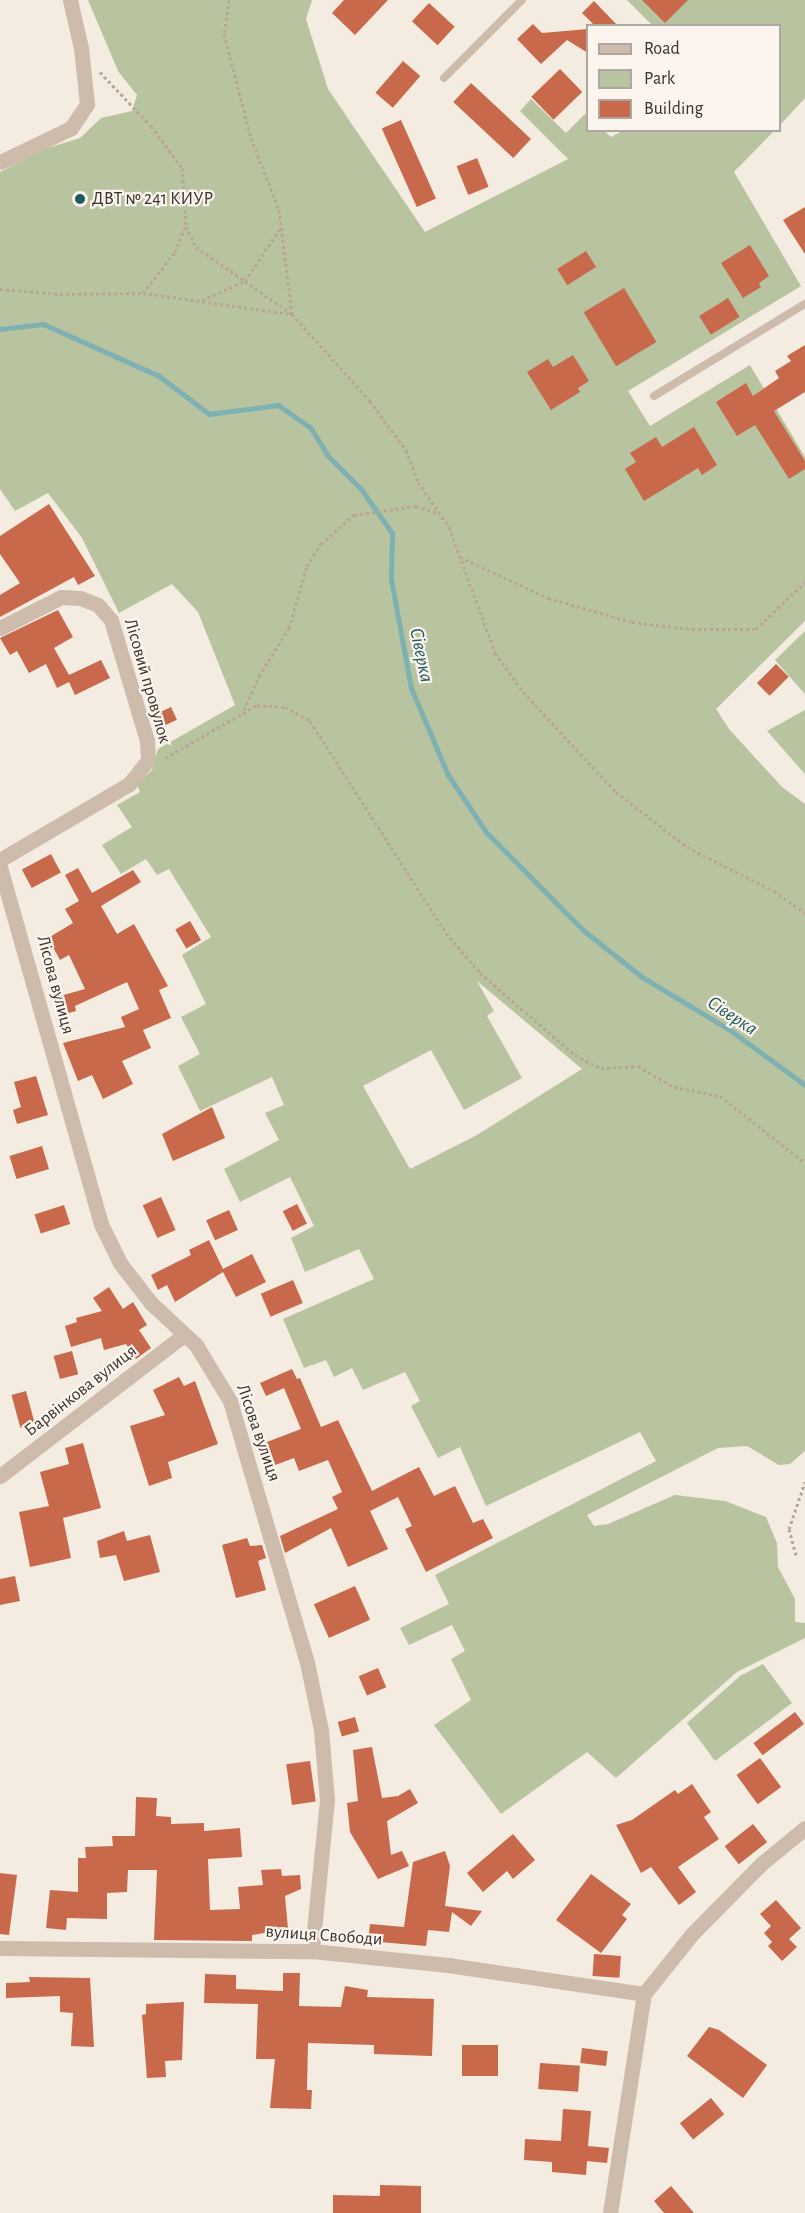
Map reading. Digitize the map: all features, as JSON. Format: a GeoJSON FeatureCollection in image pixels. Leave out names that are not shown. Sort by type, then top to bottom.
{"type":"FeatureCollection","features":[{"type":"Feature","properties":{"kind":"street"},"geometry":{"type":"LineString","coordinates":[[0,162],[71,128],[87,104],[81,48],[70,0]]}},
{"type":"Feature","properties":{"kind":"street","name":"Лісовий провулок"},"geometry":{"type":"LineString","coordinates":[[0,628],[61,597],[80,598],[98,605],[111,620],[147,741],[148,760],[144,770]]}},
{"type":"Feature","properties":{"kind":"street"},"geometry":{"type":"LineString","coordinates":[[0,860],[129,784],[144,770]]}},
{"type":"Feature","properties":{"kind":"street","name":"Лісова вулиця"},"geometry":{"type":"LineString","coordinates":[[0,867],[101,1224],[120,1263],[151,1303],[184,1335],[211,1366],[230,1401],[312,1685],[321,1730],[327,1800],[312,1951]]}},
{"type":"Feature","properties":{"kind":"street","name":"Барвінкова вулиця"},"geometry":{"type":"LineString","coordinates":[[0,1476],[184,1335]]}},
{"type":"Feature","properties":{"kind":"street"},"geometry":{"type":"LineString","coordinates":[[610,2213],[644,1994],[692,1934],[761,1864],[805,1828]]}},
{"type":"Feature","properties":{"kind":"street","name":"вулиця Свободи"},"geometry":{"type":"LineString","coordinates":[[0,1948],[312,1951],[448,1965],[644,1994]]}},
{"type":"Feature","properties":{"kind":"lane"},"geometry":{"type":"LineString","coordinates":[[444,78],[522,0]]}},
{"type":"Feature","properties":{"kind":"lane"},"geometry":{"type":"LineString","coordinates":[[654,396],[805,304]]}},
{"type":"Feature","properties":{"kind":"path"},"geometry":{"type":"LineString","coordinates":[[229,0],[224,34],[250,138],[279,210],[292,314]]}},
{"type":"Feature","properties":{"kind":"path"},"geometry":{"type":"LineString","coordinates":[[81,48],[111,87],[151,126],[182,168],[186,226],[196,247],[292,314],[370,401],[406,450],[418,482],[440,514],[460,557],[495,653],[523,692],[616,792],[687,847],[774,891],[805,913]]}},
{"type":"Feature","properties":{"kind":"path"},"geometry":{"type":"LineString","coordinates":[[143,293],[175,252],[186,226]]}},
{"type":"Feature","properties":{"kind":"path"},"geometry":{"type":"LineString","coordinates":[[199,301],[245,281],[281,227]]}},
{"type":"Feature","properties":{"kind":"path"},"geometry":{"type":"LineString","coordinates":[[0,289],[60,294],[143,293],[292,314]]}},
{"type":"Feature","properties":{"kind":"path"},"geometry":{"type":"LineString","coordinates":[[243,712],[259,676],[290,628],[307,566],[321,544],[354,515],[416,506],[440,514]]}},
{"type":"Feature","properties":{"kind":"path"},"geometry":{"type":"LineString","coordinates":[[460,557],[548,598],[632,622],[692,629],[756,629],[805,582]]}},
{"type":"Feature","properties":{"kind":"path"},"geometry":{"type":"LineString","coordinates":[[144,770],[257,705],[285,707],[310,721],[446,933],[480,973],[575,1055],[601,1068],[638,1066],[674,1087],[720,1096],[805,1163]]}},
{"type":"Feature","properties":{"kind":"path"},"geometry":{"type":"LineString","coordinates":[[796,1555],[789,1529],[805,1482]]}},
{"type":"Feature","properties":{"kind":"green space"},"geometry":{"type":"Polygon","coordinates":[[[88,0],[312,0],[306,19],[328,89],[425,232],[568,159],[520,111],[531,99],[566,133],[586,113],[586,132],[605,132],[611,137],[620,132],[773,132],[734,172],[801,286],[628,391],[650,426],[750,365],[805,457],[805,621],[716,709],[729,729],[782,787],[805,804],[805,1451],[790,1464],[779,1465],[747,1446],[718,1448],[587,1515],[594,1526],[608,1524],[675,1495],[725,1501],[766,1517],[777,1543],[778,1567],[795,1599],[795,1622],[805,1623],[805,1638],[737,1672],[616,1778],[587,1752],[501,1814],[434,1725],[471,1700],[451,1659],[465,1651],[452,1625],[409,1645],[400,1628],[449,1604],[435,1575],[656,1461],[640,1432],[486,1506],[460,1447],[438,1458],[411,1406],[420,1401],[405,1372],[363,1390],[352,1368],[334,1377],[326,1360],[304,1368],[283,1319],[374,1279],[359,1249],[305,1272],[291,1238],[314,1226],[290,1177],[240,1202],[224,1169],[279,1140],[265,1113],[284,1105],[272,1077],[200,1111],[178,1066],[200,1054],[181,1017],[206,1004],[182,955],[211,937],[169,869],[157,875],[146,859],[121,874],[102,845],[132,827],[117,805],[140,792],[137,785],[152,770],[158,749],[235,705],[198,612],[172,584],[119,613],[82,538],[48,493],[15,511],[0,489],[0,172],[41,150],[80,138],[101,118],[132,111],[137,95],[118,71],[88,0]],[[477,981],[494,1011],[487,1016],[522,1078],[464,1110],[431,1050],[363,1086],[410,1169],[477,1135],[582,1069],[477,981]]]}},
{"type":"Feature","properties":{"kind":"green space"},"geometry":{"type":"Polygon","coordinates":[[[627,0],[805,0],[805,98],[781,124],[781,24],[651,24],[627,0]]]}},
{"type":"Feature","properties":{"kind":"green space"},"geometry":{"type":"Polygon","coordinates":[[[805,631],[805,694],[775,660],[805,631]]]}},
{"type":"Feature","properties":{"kind":"green space"},"geometry":{"type":"Polygon","coordinates":[[[805,710],[805,774],[767,731],[805,710]]]}},
{"type":"Feature","properties":{"kind":"green space"},"geometry":{"type":"Polygon","coordinates":[[[763,1664],[792,1703],[715,1761],[687,1723],[740,1676],[763,1664]]]}},
{"type":"Feature","properties":{"kind":"building"},"geometry":{"type":"Polygon","coordinates":[[[344,0],[388,0],[355,35],[332,13],[344,0]]]}},
{"type":"Feature","properties":{"kind":"building"},"geometry":{"type":"Polygon","coordinates":[[[642,0],[688,0],[665,23],[642,0]]]}},
{"type":"Feature","properties":{"kind":"building"},"geometry":{"type":"Polygon","coordinates":[[[594,1],[616,24],[593,24],[582,13],[594,1]]]}},
{"type":"Feature","properties":{"kind":"building"},"geometry":{"type":"Polygon","coordinates":[[[429,3],[455,27],[438,45],[412,21],[429,3]]]}},
{"type":"Feature","properties":{"kind":"building"},"geometry":{"type":"Polygon","coordinates":[[[533,24],[542,33],[586,29],[586,52],[567,40],[541,64],[517,39],[533,24]]]}},
{"type":"Feature","properties":{"kind":"building"},"geometry":{"type":"Polygon","coordinates":[[[403,61],[420,76],[393,108],[375,93],[403,61]]]}},
{"type":"Feature","properties":{"kind":"building"},"geometry":{"type":"Polygon","coordinates":[[[560,69],[582,92],[553,120],[531,97],[560,69]]]}},
{"type":"Feature","properties":{"kind":"building"},"geometry":{"type":"Polygon","coordinates":[[[471,83],[531,139],[513,158],[453,102],[471,83]]]}},
{"type":"Feature","properties":{"kind":"building"},"geometry":{"type":"Polygon","coordinates":[[[401,120],[436,199],[417,207],[382,129],[401,120]]]}},
{"type":"Feature","properties":{"kind":"building"},"geometry":{"type":"Polygon","coordinates":[[[477,158],[489,187],[468,195],[457,166],[477,158]]]}},
{"type":"Feature","properties":{"kind":"building"},"geometry":{"type":"Polygon","coordinates":[[[805,207],[805,254],[783,220],[805,207]]]}},
{"type":"Feature","properties":{"kind":"building"},"geometry":{"type":"Polygon","coordinates":[[[750,245],[769,276],[759,283],[761,287],[743,298],[721,263],[750,245]]]}},
{"type":"Feature","properties":{"kind":"building"},"geometry":{"type":"Polygon","coordinates":[[[586,251],[596,267],[567,285],[557,269],[586,251]]]}},
{"type":"Feature","properties":{"kind":"building"},"geometry":{"type":"Polygon","coordinates":[[[624,288],[656,342],[616,366],[584,312],[624,288]]]}},
{"type":"Feature","properties":{"kind":"building"},"geometry":{"type":"Polygon","coordinates":[[[728,298],[740,317],[711,335],[699,316],[728,298]]]}},
{"type":"Feature","properties":{"kind":"building"},"geometry":{"type":"Polygon","coordinates":[[[805,345],[805,392],[774,411],[805,461],[805,469],[789,479],[755,425],[737,436],[716,402],[746,383],[753,396],[779,378],[775,371],[791,361],[787,356],[805,345]]]}},
{"type":"Feature","properties":{"kind":"building"},"geometry":{"type":"Polygon","coordinates":[[[573,355],[589,381],[578,388],[580,392],[551,410],[527,372],[548,359],[553,367],[573,355]]]}},
{"type":"Feature","properties":{"kind":"building"},"geometry":{"type":"Polygon","coordinates":[[[694,427],[717,465],[702,475],[698,468],[644,501],[625,469],[636,462],[630,453],[656,437],[662,447],[694,427]]]}},
{"type":"Feature","properties":{"kind":"building"},"geometry":{"type":"Polygon","coordinates":[[[49,504],[95,576],[78,585],[74,577],[0,617],[0,595],[20,583],[0,554],[0,536],[49,504]]]}},
{"type":"Feature","properties":{"kind":"building"},"geometry":{"type":"Polygon","coordinates":[[[58,610],[73,637],[54,648],[69,675],[101,660],[110,678],[75,695],[69,682],[57,688],[46,664],[29,673],[17,651],[10,655],[0,638],[58,610]]]}},
{"type":"Feature","properties":{"kind":"building"},"geometry":{"type":"Polygon","coordinates":[[[776,664],[789,677],[770,696],[757,683],[776,664]]]}},
{"type":"Feature","properties":{"kind":"building"},"geometry":{"type":"Polygon","coordinates":[[[171,707],[177,720],[159,728],[153,715],[171,707]]]}},
{"type":"Feature","properties":{"kind":"building"},"geometry":{"type":"Polygon","coordinates":[[[51,854],[61,873],[32,888],[22,869],[51,854]]]}},
{"type":"Feature","properties":{"kind":"building"},"geometry":{"type":"Polygon","coordinates":[[[78,868],[92,893],[133,870],[141,882],[101,906],[117,934],[134,924],[168,986],[159,990],[171,1018],[143,1030],[151,1048],[122,1061],[133,1084],[103,1099],[92,1075],[78,1081],[63,1043],[125,1027],[121,1017],[139,1009],[127,982],[75,1006],[76,1011],[58,1016],[53,998],[85,989],[69,955],[60,960],[48,938],[73,923],[65,909],[79,901],[65,875],[78,868]]]}},
{"type":"Feature","properties":{"kind":"building"},"geometry":{"type":"Polygon","coordinates":[[[190,921],[201,940],[186,949],[175,929],[190,921]]]}},
{"type":"Feature","properties":{"kind":"building"},"geometry":{"type":"Polygon","coordinates":[[[36,1076],[48,1115],[17,1124],[13,1110],[21,1107],[14,1082],[36,1076]]]}},
{"type":"Feature","properties":{"kind":"building"},"geometry":{"type":"Polygon","coordinates":[[[212,1107],[225,1138],[173,1161],[162,1134],[212,1107]]]}},
{"type":"Feature","properties":{"kind":"building"},"geometry":{"type":"Polygon","coordinates":[[[42,1146],[49,1169],[17,1179],[9,1156],[42,1146]]]}},
{"type":"Feature","properties":{"kind":"building"},"geometry":{"type":"Polygon","coordinates":[[[161,1197],[176,1230],[157,1238],[143,1205],[161,1197]]]}},
{"type":"Feature","properties":{"kind":"building"},"geometry":{"type":"Polygon","coordinates":[[[297,1204],[307,1224],[293,1231],[283,1211],[297,1204]]]}},
{"type":"Feature","properties":{"kind":"building"},"geometry":{"type":"Polygon","coordinates":[[[64,1205],[70,1224],[41,1234],[35,1215],[64,1205]]]}},
{"type":"Feature","properties":{"kind":"building"},"geometry":{"type":"Polygon","coordinates":[[[229,1210],[238,1230],[215,1240],[206,1220],[229,1210]]]}},
{"type":"Feature","properties":{"kind":"building"},"geometry":{"type":"Polygon","coordinates":[[[209,1240],[223,1269],[252,1254],[266,1282],[236,1297],[223,1272],[175,1302],[167,1285],[158,1290],[151,1275],[191,1255],[189,1250],[209,1240]]]}},
{"type":"Feature","properties":{"kind":"building"},"geometry":{"type":"Polygon","coordinates":[[[293,1280],[303,1303],[271,1317],[261,1294],[293,1280]]]}},
{"type":"Feature","properties":{"kind":"building"},"geometry":{"type":"Polygon","coordinates":[[[109,1287],[123,1309],[133,1302],[147,1325],[139,1330],[151,1348],[136,1359],[126,1344],[104,1350],[101,1338],[71,1347],[65,1326],[77,1322],[76,1318],[102,1311],[93,1298],[109,1287]]]}},
{"type":"Feature","properties":{"kind":"building"},"geometry":{"type":"Polygon","coordinates":[[[72,1351],[78,1374],[60,1379],[54,1356],[72,1351]]]}},
{"type":"Feature","properties":{"kind":"building"},"geometry":{"type":"Polygon","coordinates":[[[292,1369],[297,1379],[300,1378],[321,1427],[338,1420],[372,1491],[419,1467],[434,1496],[455,1486],[473,1523],[483,1519],[493,1538],[426,1572],[405,1529],[412,1526],[398,1497],[370,1511],[388,1549],[348,1567],[331,1528],[285,1553],[280,1536],[338,1509],[332,1497],[342,1492],[328,1460],[299,1471],[294,1458],[267,1468],[259,1445],[301,1429],[284,1388],[266,1396],[260,1383],[292,1369]]]}},
{"type":"Feature","properties":{"kind":"building"},"geometry":{"type":"Polygon","coordinates":[[[179,1377],[184,1386],[195,1381],[218,1444],[168,1462],[172,1478],[149,1486],[130,1426],[165,1415],[153,1390],[179,1377]]]}},
{"type":"Feature","properties":{"kind":"building"},"geometry":{"type":"Polygon","coordinates":[[[26,1391],[35,1424],[20,1428],[12,1395],[26,1391]]]}},
{"type":"Feature","properties":{"kind":"building"},"geometry":{"type":"Polygon","coordinates":[[[83,1443],[101,1508],[63,1518],[71,1558],[30,1567],[19,1512],[49,1506],[40,1472],[69,1464],[65,1448],[83,1443]]]}},
{"type":"Feature","properties":{"kind":"building"},"geometry":{"type":"Polygon","coordinates":[[[124,1531],[127,1541],[150,1535],[160,1572],[124,1581],[116,1555],[100,1558],[97,1541],[124,1531]]]}},
{"type":"Feature","properties":{"kind":"building"},"geometry":{"type":"Polygon","coordinates":[[[247,1538],[250,1546],[262,1545],[266,1558],[258,1561],[266,1590],[236,1598],[222,1545],[247,1538]]]}},
{"type":"Feature","properties":{"kind":"building"},"geometry":{"type":"Polygon","coordinates":[[[15,1576],[20,1601],[0,1605],[0,1579],[15,1576]]]}},
{"type":"Feature","properties":{"kind":"building"},"geometry":{"type":"Polygon","coordinates":[[[355,1586],[370,1620],[329,1638],[314,1604],[355,1586]]]}},
{"type":"Feature","properties":{"kind":"building"},"geometry":{"type":"Polygon","coordinates":[[[378,1668],[386,1687],[367,1696],[359,1676],[378,1668]]]}},
{"type":"Feature","properties":{"kind":"building"},"geometry":{"type":"Polygon","coordinates":[[[795,1712],[804,1724],[762,1755],[753,1743],[795,1712]]]}},
{"type":"Feature","properties":{"kind":"building"},"geometry":{"type":"Polygon","coordinates":[[[355,1717],[359,1731],[342,1736],[338,1722],[355,1717]]]}},
{"type":"Feature","properties":{"kind":"building"},"geometry":{"type":"Polygon","coordinates":[[[372,1747],[382,1798],[398,1796],[410,1789],[418,1803],[387,1821],[391,1855],[402,1851],[409,1866],[378,1879],[350,1832],[347,1803],[358,1801],[353,1750],[372,1747]]]}},
{"type":"Feature","properties":{"kind":"building"},"geometry":{"type":"Polygon","coordinates":[[[760,1758],[781,1787],[758,1804],[737,1775],[760,1758]]]}},
{"type":"Feature","properties":{"kind":"building"},"geometry":{"type":"Polygon","coordinates":[[[310,1761],[316,1802],[292,1805],[286,1764],[310,1761]]]}},
{"type":"Feature","properties":{"kind":"building"},"geometry":{"type":"Polygon","coordinates":[[[692,1784],[711,1812],[704,1817],[719,1839],[678,1867],[696,1892],[679,1905],[651,1867],[641,1873],[616,1825],[632,1820],[675,1790],[678,1794],[692,1784]]]}},
{"type":"Feature","properties":{"kind":"building"},"geometry":{"type":"Polygon","coordinates":[[[136,1797],[157,1798],[156,1816],[171,1817],[171,1824],[204,1823],[204,1831],[240,1828],[242,1857],[208,1859],[210,1910],[240,1909],[238,1887],[263,1885],[261,1870],[281,1869],[282,1876],[300,1875],[301,1889],[285,1896],[288,1929],[252,1935],[252,1941],[154,1940],[157,1870],[128,1870],[127,1892],[107,1893],[107,1919],[67,1918],[66,1930],[46,1928],[50,1890],[78,1892],[78,1858],[86,1858],[85,1847],[113,1846],[112,1836],[135,1836],[136,1797]]]}},
{"type":"Feature","properties":{"kind":"building"},"geometry":{"type":"Polygon","coordinates":[[[753,1824],[767,1842],[739,1864],[725,1846],[753,1824]]]}},
{"type":"Feature","properties":{"kind":"building"},"geometry":{"type":"Polygon","coordinates":[[[513,1834],[535,1860],[513,1879],[507,1871],[483,1892],[467,1873],[513,1834]]]}},
{"type":"Feature","properties":{"kind":"building"},"geometry":{"type":"Polygon","coordinates":[[[445,1851],[450,1866],[445,1906],[482,1911],[471,1926],[452,1912],[449,1932],[428,1930],[426,1946],[368,1941],[370,1924],[404,1927],[413,1862],[445,1851]]]}},
{"type":"Feature","properties":{"kind":"building"},"geometry":{"type":"Polygon","coordinates":[[[0,1873],[17,1875],[9,1935],[0,1934],[0,1873]]]}},
{"type":"Feature","properties":{"kind":"building"},"geometry":{"type":"Polygon","coordinates":[[[591,1874],[631,1904],[622,1915],[627,1919],[601,1953],[556,1920],[591,1874]]]}},
{"type":"Feature","properties":{"kind":"building"},"geometry":{"type":"Polygon","coordinates":[[[776,1900],[801,1928],[789,1939],[797,1947],[782,1961],[768,1946],[772,1942],[764,1933],[771,1926],[760,1914],[776,1900]]]}},
{"type":"Feature","properties":{"kind":"building"},"geometry":{"type":"Polygon","coordinates":[[[594,1954],[621,1956],[619,1978],[592,1976],[594,1954]]]}},
{"type":"Feature","properties":{"kind":"building"},"geometry":{"type":"Polygon","coordinates":[[[283,1973],[300,1973],[299,2006],[341,2007],[345,1986],[368,1990],[367,1997],[434,1999],[432,2056],[374,2054],[374,2045],[308,2043],[307,2090],[312,2090],[311,2109],[270,2108],[275,2059],[256,2059],[258,2004],[204,2003],[205,1974],[236,1975],[236,1989],[283,1991],[283,1973]]]}},
{"type":"Feature","properties":{"kind":"building"},"geometry":{"type":"Polygon","coordinates":[[[29,1977],[90,1978],[94,2047],[71,2046],[73,2013],[60,2012],[60,1996],[6,1998],[6,1983],[30,1982],[29,1977]]]}},
{"type":"Feature","properties":{"kind":"building"},"geometry":{"type":"Polygon","coordinates":[[[184,2002],[182,2060],[165,2061],[166,2077],[147,2078],[142,2015],[146,2014],[146,2004],[184,2002]]]}},
{"type":"Feature","properties":{"kind":"building"},"geometry":{"type":"Polygon","coordinates":[[[709,2027],[719,2030],[767,2065],[743,2098],[687,2056],[709,2027]]]}},
{"type":"Feature","properties":{"kind":"building"},"geometry":{"type":"Polygon","coordinates":[[[462,2045],[498,2045],[498,2076],[462,2076],[462,2045]]]}},
{"type":"Feature","properties":{"kind":"building"},"geometry":{"type":"Polygon","coordinates":[[[582,2048],[608,2051],[606,2066],[580,2063],[582,2048]]]}},
{"type":"Feature","properties":{"kind":"building"},"geometry":{"type":"Polygon","coordinates":[[[540,2063],[580,2066],[578,2092],[538,2089],[540,2063]]]}},
{"type":"Feature","properties":{"kind":"building"},"geometry":{"type":"Polygon","coordinates":[[[711,2098],[724,2114],[693,2139],[680,2123],[711,2098]]]}},
{"type":"Feature","properties":{"kind":"building"},"geometry":{"type":"Polygon","coordinates":[[[563,2109],[591,2111],[588,2146],[609,2148],[607,2163],[587,2161],[586,2175],[552,2172],[552,2162],[524,2160],[525,2139],[561,2141],[563,2109]]]}},
{"type":"Feature","properties":{"kind":"building"},"geometry":{"type":"Polygon","coordinates":[[[380,2185],[421,2186],[421,2213],[333,2213],[333,2195],[380,2196],[380,2185]]]}},
{"type":"Feature","properties":{"kind":"building"},"geometry":{"type":"Polygon","coordinates":[[[671,2186],[694,2213],[664,2213],[654,2201],[671,2186]]]}},
{"type":"Feature","properties":{"kind":"waterway","name":"Сіверка"},"geometry":{"type":"LineString","coordinates":[[0,329],[43,324],[159,376],[209,414],[278,405],[310,427],[328,456],[361,489],[392,533],[391,579],[411,688],[448,775],[486,832],[583,930],[642,977],[730,1030],[805,1085]]}},
{"type":"Feature","properties":{"kind":"place","name":"ДВТ № 241 КИУР"},"geometry":{"type":"Point","coordinates":[80,199]}}]}
